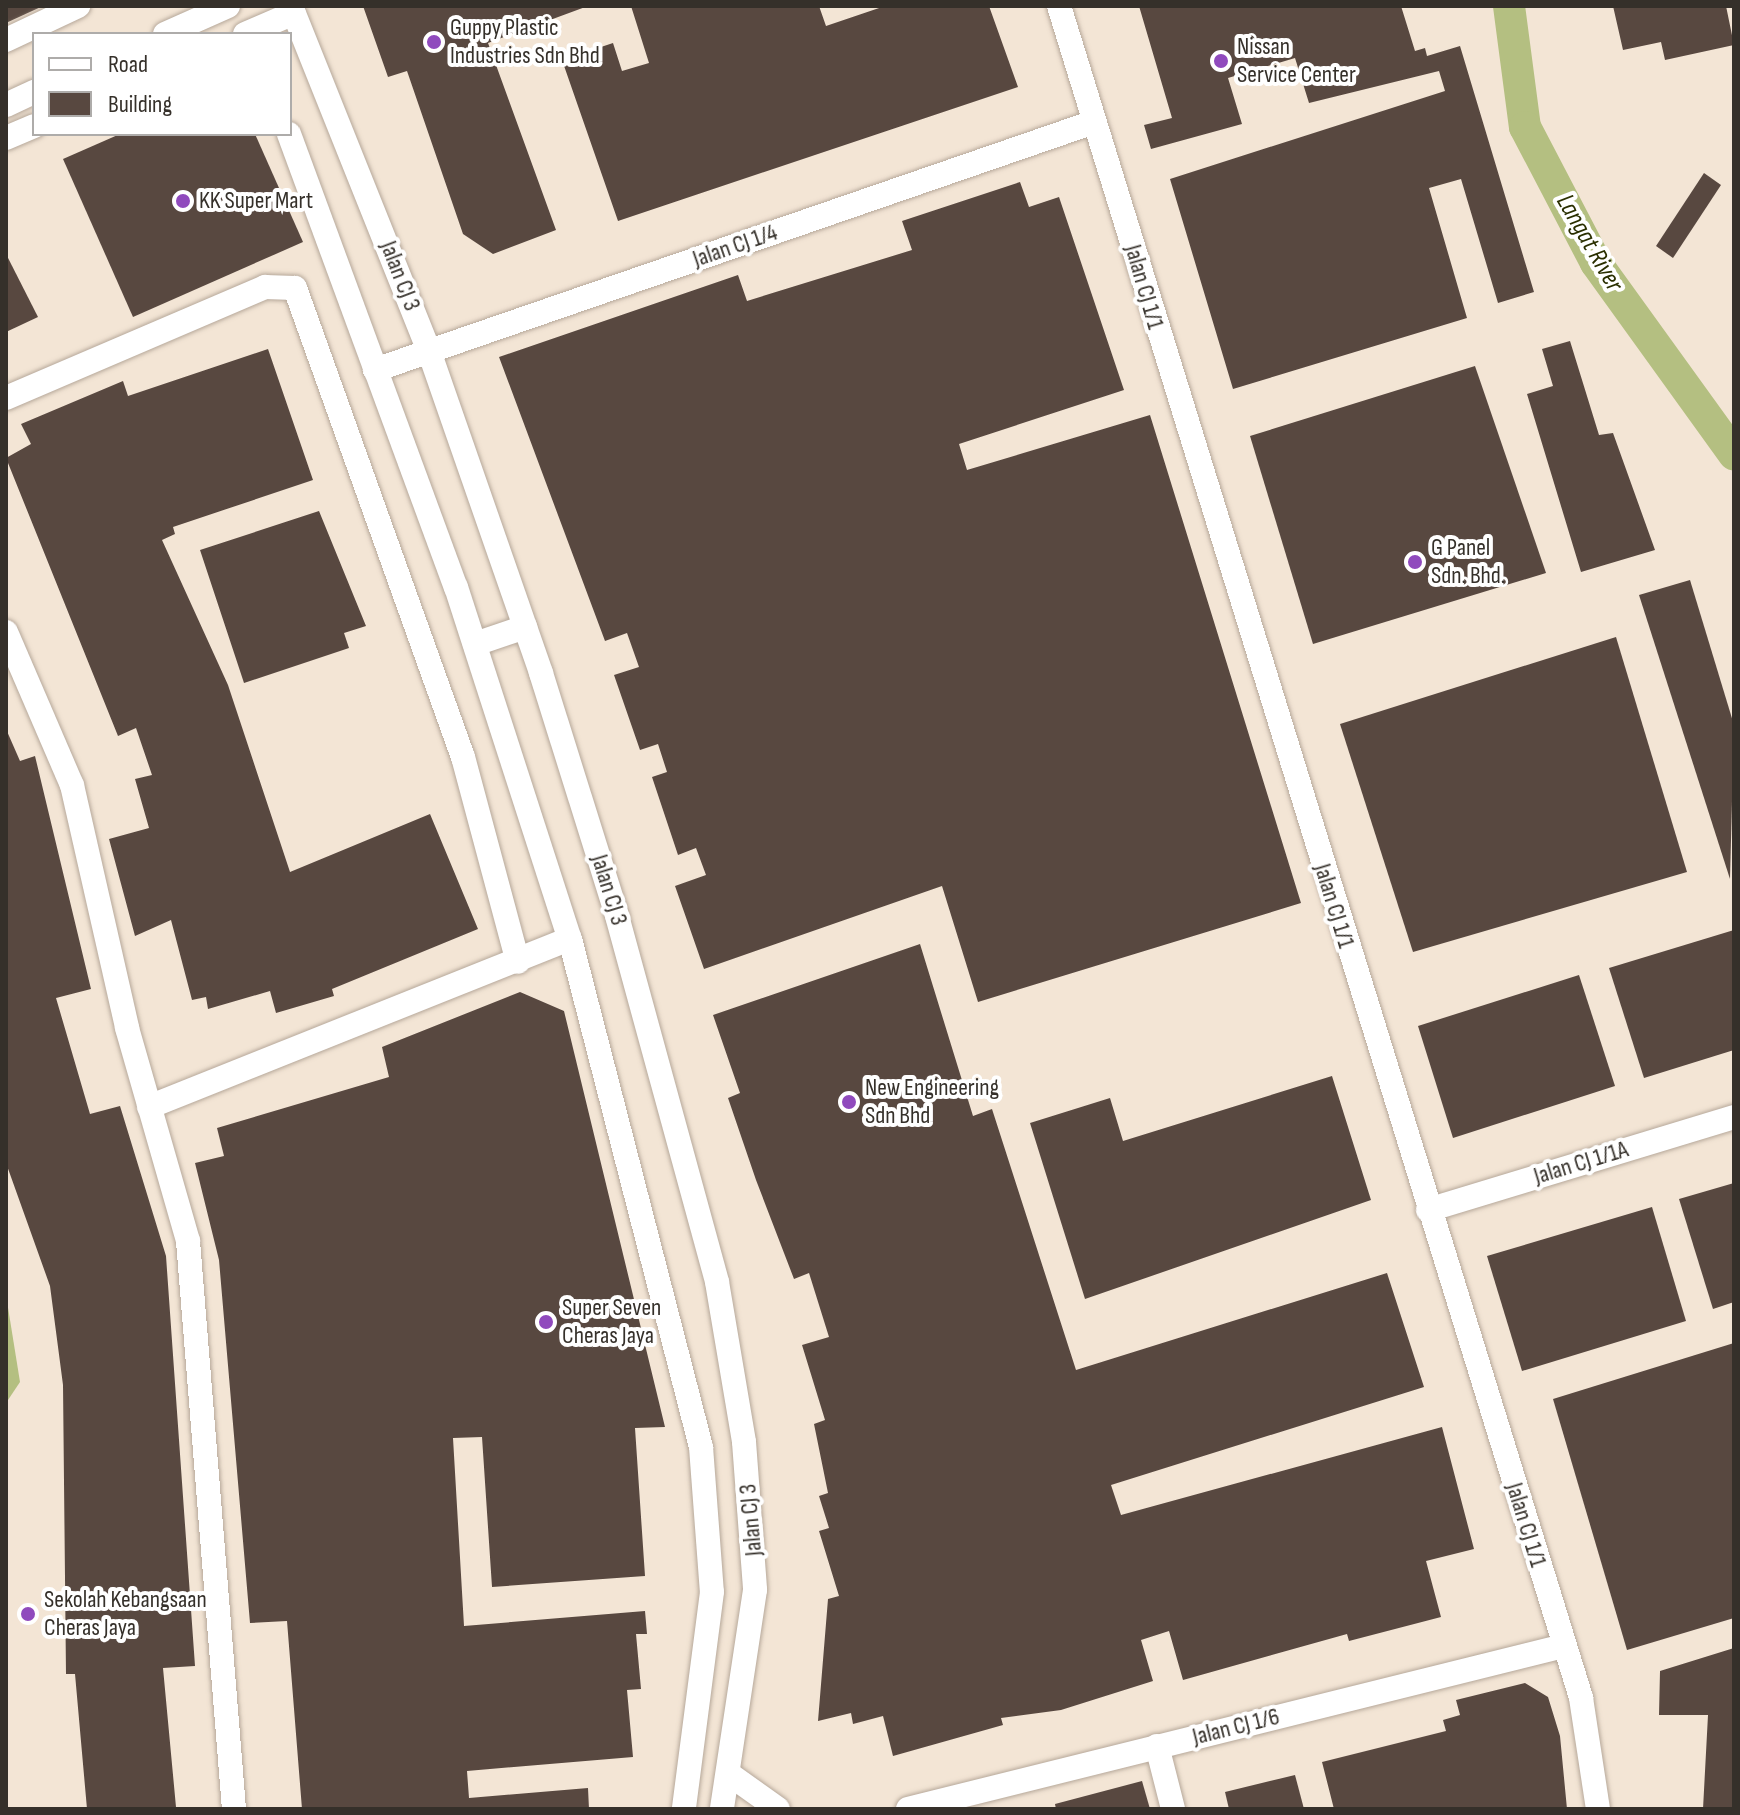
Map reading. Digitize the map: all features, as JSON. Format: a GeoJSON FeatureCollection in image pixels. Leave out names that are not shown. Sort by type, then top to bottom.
{"type":"FeatureCollection","features":[{"type":"Feature","properties":{"kind":"street"},"geometry":{"type":"LineString","coordinates":[[6,40],[78,6]]}},
{"type":"Feature","properties":{"kind":"street"},"geometry":{"type":"LineString","coordinates":[[183,22],[228,6]]}},
{"type":"Feature","properties":{"kind":"street"},"geometry":{"type":"LineString","coordinates":[[236,6],[246,32]]}},
{"type":"Feature","properties":{"kind":"street","name":"Jalan CJ 1/1"},"geometry":{"type":"LineString","coordinates":[[1059,6],[1581,1698],[1598,1809]]}},
{"type":"Feature","properties":{"kind":"street"},"geometry":{"type":"LineString","coordinates":[[251,32],[292,10]]}},
{"type":"Feature","properties":{"kind":"street","name":"Jalan CJ 3"},"geometry":{"type":"LineString","coordinates":[[292,10],[429,351],[525,627],[617,916],[717,1282],[755,1552],[729,1774],[722,1809]]}},
{"type":"Feature","properties":{"kind":"street"},"geometry":{"type":"LineString","coordinates":[[6,105],[32,93]]}},
{"type":"Feature","properties":{"kind":"street","name":"Jalan CJ 1/4"},"geometry":{"type":"LineString","coordinates":[[375,370],[1094,122]]}},
{"type":"Feature","properties":{"kind":"street"},"geometry":{"type":"LineString","coordinates":[[6,138],[32,127]]}},
{"type":"Feature","properties":{"kind":"street","name":"Jalan CJ 3"},"geometry":{"type":"LineString","coordinates":[[290,136],[475,644],[570,939],[701,1447],[712,1592],[684,1809]]}},
{"type":"Feature","properties":{"kind":"street"},"geometry":{"type":"LineString","coordinates":[[6,398],[265,287],[295,288],[463,757],[518,962]]}},
{"type":"Feature","properties":{"kind":"street"},"geometry":{"type":"LineString","coordinates":[[475,644],[525,627]]}},
{"type":"Feature","properties":{"kind":"street"},"geometry":{"type":"LineString","coordinates":[[6,632],[72,785],[149,1107],[192,1263],[234,1809]]}},
{"type":"Feature","properties":{"kind":"street"},"geometry":{"type":"LineString","coordinates":[[149,1107],[570,939]]}},
{"type":"Feature","properties":{"kind":"street","name":"Jalan CJ 1/1A"},"geometry":{"type":"LineString","coordinates":[[1428,1210],[1734,1117]]}},
{"type":"Feature","properties":{"kind":"street","name":"Jalan CJ 1/6"},"geometry":{"type":"LineString","coordinates":[[908,1809],[1563,1646]]}},
{"type":"Feature","properties":{"kind":"street"},"geometry":{"type":"LineString","coordinates":[[1157,1746],[1173,1809]]}},
{"type":"Feature","properties":{"kind":"street"},"geometry":{"type":"LineString","coordinates":[[729,1774],[778,1809]]}},
{"type":"Feature","properties":{"kind":"shaded area"},"geometry":{"type":"Polygon","coordinates":[[[6,1295],[20,1382],[6,1403],[6,1295]]]}},
{"type":"Feature","properties":{"kind":"building"},"geometry":{"type":"Polygon","coordinates":[[[6,6],[43,6],[6,23],[6,6]]]}},
{"type":"Feature","properties":{"kind":"building"},"geometry":{"type":"Polygon","coordinates":[[[363,6],[588,6],[488,43],[556,230],[493,254],[463,234],[407,71],[388,77],[363,6]]]}},
{"type":"Feature","properties":{"kind":"building"},"geometry":{"type":"Polygon","coordinates":[[[631,6],[819,6],[826,26],[885,6],[989,6],[1018,87],[618,221],[562,60],[613,43],[622,71],[649,63],[631,6]]]}},
{"type":"Feature","properties":{"kind":"building"},"geometry":{"type":"Polygon","coordinates":[[[1139,6],[1401,6],[1415,51],[1425,48],[1427,56],[1460,46],[1534,292],[1498,303],[1461,179],[1429,188],[1467,318],[1233,389],[1170,179],[1445,91],[1439,71],[1309,103],[1295,58],[1228,78],[1242,124],[1151,149],[1144,125],[1172,118],[1139,6]]]}},
{"type":"Feature","properties":{"kind":"building"},"geometry":{"type":"Polygon","coordinates":[[[1613,6],[1726,6],[1734,45],[1665,60],[1661,42],[1623,50],[1613,6]]]}},
{"type":"Feature","properties":{"kind":"building","name":"KK Super Mart"},"geometry":{"type":"Polygon","coordinates":[[[115,136],[256,136],[303,242],[133,317],[63,159],[115,136]]]}},
{"type":"Feature","properties":{"kind":"building"},"geometry":{"type":"Polygon","coordinates":[[[1704,173],[1721,185],[1673,258],[1656,246],[1704,173]]]}},
{"type":"Feature","properties":{"kind":"building"},"geometry":{"type":"Polygon","coordinates":[[[1020,182],[1029,207],[1059,197],[1124,390],[959,444],[967,470],[1150,415],[1301,903],[978,1002],[942,886],[704,969],[675,886],[706,875],[696,848],[678,855],[652,777],[667,772],[658,744],[640,750],[614,675],[639,667],[627,633],[605,641],[499,357],[738,275],[747,301],[912,250],[902,221],[1020,182]]]}},
{"type":"Feature","properties":{"kind":"building"},"geometry":{"type":"Polygon","coordinates":[[[6,254],[38,317],[6,332],[6,254]]]}},
{"type":"Feature","properties":{"kind":"building"},"geometry":{"type":"Polygon","coordinates":[[[1570,341],[1599,435],[1613,433],[1655,550],[1581,572],[1527,394],[1553,386],[1542,349],[1570,341]]]}},
{"type":"Feature","properties":{"kind":"building"},"geometry":{"type":"Polygon","coordinates":[[[268,349],[313,480],[173,527],[175,534],[162,540],[228,685],[290,872],[430,814],[478,929],[332,989],[334,996],[276,1013],[270,991],[208,1009],[206,997],[192,1000],[171,920],[135,936],[109,839],[149,828],[135,779],[152,775],[136,728],[118,736],[6,458],[31,444],[21,424],[123,381],[128,396],[268,349]]]}},
{"type":"Feature","properties":{"kind":"building"},"geometry":{"type":"Polygon","coordinates":[[[1475,366],[1546,573],[1313,644],[1250,436],[1475,366]]]}},
{"type":"Feature","properties":{"kind":"building"},"geometry":{"type":"Polygon","coordinates":[[[319,511],[366,626],[344,633],[349,648],[244,683],[200,550],[319,511]]]}},
{"type":"Feature","properties":{"kind":"building"},"geometry":{"type":"Polygon","coordinates":[[[1690,580],[1734,725],[1730,879],[1639,595],[1690,580]]]}},
{"type":"Feature","properties":{"kind":"building"},"geometry":{"type":"Polygon","coordinates":[[[1616,637],[1687,872],[1413,952],[1340,724],[1616,637]]]}},
{"type":"Feature","properties":{"kind":"building"},"geometry":{"type":"Polygon","coordinates":[[[6,729],[20,761],[35,756],[91,989],[56,998],[90,1114],[120,1106],[166,1256],[195,1666],[163,1668],[176,1807],[87,1809],[75,1674],[66,1674],[63,1385],[50,1286],[6,1163],[6,729]]]}},
{"type":"Feature","properties":{"kind":"building"},"geometry":{"type":"Polygon","coordinates":[[[1734,930],[1734,1050],[1644,1078],[1609,968],[1734,930]]]}},
{"type":"Feature","properties":{"kind":"building"},"geometry":{"type":"Polygon","coordinates":[[[920,944],[973,1116],[992,1109],[1076,1370],[1387,1273],[1424,1387],[1111,1485],[1121,1515],[1442,1427],[1474,1549],[1426,1561],[1441,1617],[1349,1641],[1347,1634],[1183,1680],[1169,1631],[1141,1640],[1153,1681],[1061,1710],[1001,1718],[1003,1725],[893,1756],[883,1716],[853,1724],[851,1713],[818,1721],[828,1599],[839,1596],[819,1531],[829,1528],[819,1496],[828,1493],[814,1424],[825,1420],[802,1345],[829,1337],[809,1273],[794,1279],[756,1180],[728,1098],[740,1093],[713,1015],[920,944]]]}},
{"type":"Feature","properties":{"kind":"building"},"geometry":{"type":"Polygon","coordinates":[[[1579,975],[1615,1086],[1453,1138],[1418,1026],[1579,975]]]}},
{"type":"Feature","properties":{"kind":"building"},"geometry":{"type":"Polygon","coordinates":[[[520,992],[564,1011],[665,1427],[635,1428],[645,1576],[492,1587],[482,1437],[453,1438],[464,1626],[645,1611],[647,1634],[636,1634],[641,1689],[627,1690],[633,1757],[467,1771],[469,1798],[588,1788],[589,1809],[302,1809],[287,1621],[250,1623],[219,1260],[195,1163],[224,1156],[217,1128],[389,1077],[382,1047],[520,992]]]}},
{"type":"Feature","properties":{"kind":"building"},"geometry":{"type":"Polygon","coordinates":[[[1332,1076],[1371,1200],[1085,1299],[1030,1123],[1110,1098],[1123,1141],[1332,1076]]]}},
{"type":"Feature","properties":{"kind":"building"},"geometry":{"type":"Polygon","coordinates":[[[1734,1183],[1734,1302],[1713,1309],[1679,1199],[1734,1183]]]}},
{"type":"Feature","properties":{"kind":"building"},"geometry":{"type":"Polygon","coordinates":[[[1652,1207],[1686,1321],[1522,1371],[1487,1256],[1652,1207]]]}},
{"type":"Feature","properties":{"kind":"building"},"geometry":{"type":"Polygon","coordinates":[[[1734,1343],[1734,1618],[1627,1650],[1553,1399],[1734,1343]]]}},
{"type":"Feature","properties":{"kind":"building"},"geometry":{"type":"Polygon","coordinates":[[[1734,1648],[1734,1809],[1703,1809],[1708,1715],[1659,1715],[1660,1671],[1734,1648]]]}},
{"type":"Feature","properties":{"kind":"building"},"geometry":{"type":"Polygon","coordinates":[[[1525,1683],[1548,1697],[1560,1736],[1567,1809],[1334,1809],[1322,1762],[1446,1731],[1443,1720],[1460,1715],[1456,1700],[1525,1683]]]}},
{"type":"Feature","properties":{"kind":"building"},"geometry":{"type":"Polygon","coordinates":[[[1295,1775],[1304,1809],[1229,1809],[1225,1792],[1295,1775]]]}},
{"type":"Feature","properties":{"kind":"building"},"geometry":{"type":"Polygon","coordinates":[[[1142,1781],[1150,1809],[1056,1809],[1055,1804],[1142,1781]]]}},
{"type":"Feature","properties":{"kind":"waterway","name":"Langat River"},"geometry":{"type":"LineString","coordinates":[[1509,6],[1525,127],[1596,263],[1734,454]]}},
{"type":"Feature","properties":{"kind":"place","name":"Guppy Plastic Industries Sdn Bhd"},"geometry":{"type":"Point","coordinates":[434,42]}},
{"type":"Feature","properties":{"kind":"place","name":"Nissan Service Center"},"geometry":{"type":"Point","coordinates":[1221,61]}},
{"type":"Feature","properties":{"kind":"place","name":"KK Super Mart"},"geometry":{"type":"Point","coordinates":[183,201]}},
{"type":"Feature","properties":{"kind":"place","name":"G Panel Sdn. Bhd."},"geometry":{"type":"Point","coordinates":[1415,562]}},
{"type":"Feature","properties":{"kind":"place","name":"New Engineering Sdn Bhd"},"geometry":{"type":"Point","coordinates":[849,1102]}},
{"type":"Feature","properties":{"kind":"place","name":"Super Seven Cheras Jaya"},"geometry":{"type":"Point","coordinates":[546,1322]}},
{"type":"Feature","properties":{"kind":"place","name":"Sekolah Kebangsaan Cheras Jaya"},"geometry":{"type":"Point","coordinates":[28,1614]}}]}
